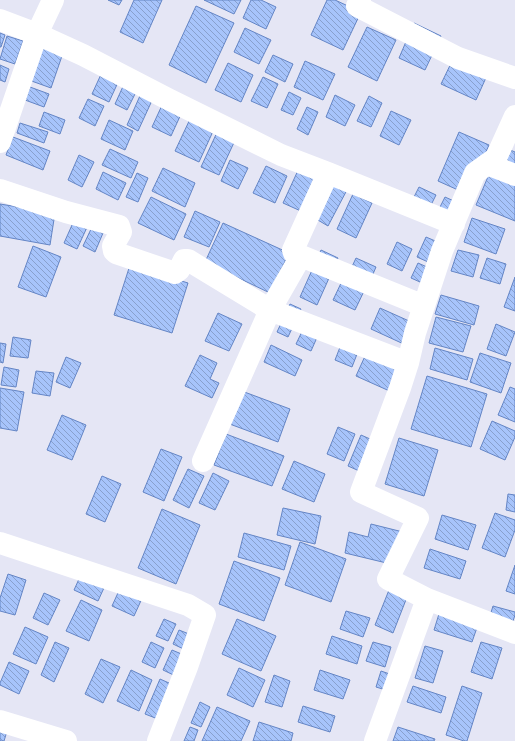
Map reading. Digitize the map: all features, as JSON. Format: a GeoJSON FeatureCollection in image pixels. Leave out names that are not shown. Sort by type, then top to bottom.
{"type":"FeatureCollection","features":[{"type":"Feature","properties":{"kind":"street"},"geometry":{"type":"LineString","coordinates":[[0,142],[37,34],[53,0]]}},
{"type":"Feature","properties":{"kind":"street"},"geometry":{"type":"LineString","coordinates":[[360,0],[357,6],[458,58],[515,78]]}},
{"type":"Feature","properties":{"kind":"street"},"geometry":{"type":"LineString","coordinates":[[0,20],[37,34],[84,55],[168,99],[281,155],[454,224]]}},
{"type":"Feature","properties":{"kind":"street"},"geometry":{"type":"LineString","coordinates":[[515,116],[496,158],[475,173],[442,251],[415,333],[400,388],[361,492],[418,518],[388,579],[427,599],[515,633]]}},
{"type":"Feature","properties":{"kind":"street"},"geometry":{"type":"LineString","coordinates":[[488,164],[515,175]]}},
{"type":"Feature","properties":{"kind":"street"},"geometry":{"type":"LineString","coordinates":[[328,173],[293,250],[294,253],[424,306]]}},
{"type":"Feature","properties":{"kind":"street"},"geometry":{"type":"LineString","coordinates":[[0,190],[66,212],[119,226],[122,232],[113,246],[116,253],[175,273],[179,270],[184,260],[188,260],[270,310],[408,363]]}},
{"type":"Feature","properties":{"kind":"street"},"geometry":{"type":"LineString","coordinates":[[203,461],[270,310],[301,256]]}},
{"type":"Feature","properties":{"kind":"street"},"geometry":{"type":"LineString","coordinates":[[0,543],[188,605],[205,616],[158,741]]}},
{"type":"Feature","properties":{"kind":"street"},"geometry":{"type":"LineString","coordinates":[[375,741],[427,599]]}},
{"type":"Feature","properties":{"kind":"street"},"geometry":{"type":"LineString","coordinates":[[0,721],[66,741]]}},
{"type":"Feature","properties":{"kind":"building"},"geometry":{"type":"Polygon","coordinates":[[[108,0],[122,0],[119,5],[108,0]]]}},
{"type":"Feature","properties":{"kind":"building"},"geometry":{"type":"Polygon","coordinates":[[[134,0],[162,0],[143,43],[120,32],[134,0]]]}},
{"type":"Feature","properties":{"kind":"building"},"geometry":{"type":"Polygon","coordinates":[[[204,0],[241,0],[234,14],[204,0]]]}},
{"type":"Feature","properties":{"kind":"building"},"geometry":{"type":"Polygon","coordinates":[[[251,0],[261,0],[276,7],[266,29],[243,18],[251,0]]]}},
{"type":"Feature","properties":{"kind":"building"},"geometry":{"type":"Polygon","coordinates":[[[327,0],[335,0],[361,12],[343,50],[311,35],[327,0]]]}},
{"type":"Feature","properties":{"kind":"building"},"geometry":{"type":"Polygon","coordinates":[[[196,6],[234,23],[206,83],[169,65],[196,6]]]}},
{"type":"Feature","properties":{"kind":"building"},"geometry":{"type":"Polygon","coordinates":[[[414,23],[441,36],[425,70],[399,58],[414,23]]]}},
{"type":"Feature","properties":{"kind":"building"},"geometry":{"type":"Polygon","coordinates":[[[367,27],[396,40],[377,81],[348,67],[367,27]]]}},
{"type":"Feature","properties":{"kind":"building"},"geometry":{"type":"Polygon","coordinates":[[[245,28],[271,40],[259,64],[234,52],[245,28]]]}},
{"type":"Feature","properties":{"kind":"building"},"geometry":{"type":"Polygon","coordinates":[[[0,33],[5,35],[1,47],[0,47],[0,33]]]}},
{"type":"Feature","properties":{"kind":"building"},"geometry":{"type":"Polygon","coordinates":[[[7,36],[23,41],[15,64],[0,59],[7,36]]]}},
{"type":"Feature","properties":{"kind":"building"},"geometry":{"type":"Polygon","coordinates":[[[40,45],[63,53],[51,88],[26,79],[40,45]]]}},
{"type":"Feature","properties":{"kind":"building"},"geometry":{"type":"Polygon","coordinates":[[[273,55],[293,64],[285,82],[265,72],[273,55]]]}},
{"type":"Feature","properties":{"kind":"building"},"geometry":{"type":"Polygon","coordinates":[[[455,55],[489,71],[476,100],[441,84],[455,55]]]}},
{"type":"Feature","properties":{"kind":"building"},"geometry":{"type":"Polygon","coordinates":[[[305,61],[335,74],[323,100],[294,87],[305,61]]]}},
{"type":"Feature","properties":{"kind":"building"},"geometry":{"type":"Polygon","coordinates":[[[228,63],[253,75],[241,102],[215,90],[228,63]]]}},
{"type":"Feature","properties":{"kind":"building"},"geometry":{"type":"Polygon","coordinates":[[[0,65],[9,69],[5,82],[0,80],[0,65]]]}},
{"type":"Feature","properties":{"kind":"building"},"geometry":{"type":"Polygon","coordinates":[[[103,70],[120,78],[109,102],[92,94],[103,70]]]}},
{"type":"Feature","properties":{"kind":"building"},"geometry":{"type":"Polygon","coordinates":[[[263,77],[278,84],[267,108],[251,101],[263,77]]]}},
{"type":"Feature","properties":{"kind":"building"},"geometry":{"type":"Polygon","coordinates":[[[125,82],[138,88],[127,110],[115,104],[125,82]]]}},
{"type":"Feature","properties":{"kind":"building"},"geometry":{"type":"Polygon","coordinates":[[[30,87],[49,94],[44,107],[25,100],[30,87]]]}},
{"type":"Feature","properties":{"kind":"building"},"geometry":{"type":"Polygon","coordinates":[[[143,89],[155,94],[138,131],[127,125],[143,89]]]}},
{"type":"Feature","properties":{"kind":"building"},"geometry":{"type":"Polygon","coordinates":[[[289,92],[301,98],[293,115],[281,110],[289,92]]]}},
{"type":"Feature","properties":{"kind":"building"},"geometry":{"type":"Polygon","coordinates":[[[335,95],[355,105],[345,126],[326,117],[335,95]]]}},
{"type":"Feature","properties":{"kind":"building"},"geometry":{"type":"Polygon","coordinates":[[[369,96],[382,103],[371,127],[357,121],[369,96]]]}},
{"type":"Feature","properties":{"kind":"building"},"geometry":{"type":"Polygon","coordinates":[[[88,99],[104,106],[95,126],[79,118],[88,99]]]}},
{"type":"Feature","properties":{"kind":"building"},"geometry":{"type":"Polygon","coordinates":[[[163,103],[182,112],[171,136],[152,127],[163,103]]]}},
{"type":"Feature","properties":{"kind":"building"},"geometry":{"type":"Polygon","coordinates":[[[307,107],[318,112],[308,135],[297,129],[307,107]]]}},
{"type":"Feature","properties":{"kind":"building"},"geometry":{"type":"Polygon","coordinates":[[[391,111],[411,120],[399,145],[380,136],[391,111]]]}},
{"type":"Feature","properties":{"kind":"building"},"geometry":{"type":"Polygon","coordinates":[[[44,112],[65,120],[60,134],[39,126],[44,112]]]}},
{"type":"Feature","properties":{"kind":"building"},"geometry":{"type":"Polygon","coordinates":[[[191,117],[215,127],[199,162],[175,151],[191,117]]]}},
{"type":"Feature","properties":{"kind":"building"},"geometry":{"type":"Polygon","coordinates":[[[109,120],[133,131],[125,150],[101,139],[109,120]]]}},
{"type":"Feature","properties":{"kind":"building"},"geometry":{"type":"Polygon","coordinates":[[[20,123],[48,132],[44,143],[17,133],[20,123]]]}},
{"type":"Feature","properties":{"kind":"building"},"geometry":{"type":"Polygon","coordinates":[[[219,128],[237,136],[219,175],[201,167],[219,128]]]}},
{"type":"Feature","properties":{"kind":"building"},"geometry":{"type":"Polygon","coordinates":[[[459,132],[489,145],[467,194],[438,181],[459,132]]]}},
{"type":"Feature","properties":{"kind":"building"},"geometry":{"type":"Polygon","coordinates":[[[13,137],[50,151],[43,170],[6,155],[13,137]]]}},
{"type":"Feature","properties":{"kind":"building"},"geometry":{"type":"Polygon","coordinates":[[[501,146],[515,152],[515,221],[476,205],[501,146]]]}},
{"type":"Feature","properties":{"kind":"building"},"geometry":{"type":"Polygon","coordinates":[[[110,149],[138,162],[131,178],[102,165],[110,149]]]}},
{"type":"Feature","properties":{"kind":"building"},"geometry":{"type":"Polygon","coordinates":[[[79,155],[94,162],[82,187],[68,180],[79,155]]]}},
{"type":"Feature","properties":{"kind":"building"},"geometry":{"type":"Polygon","coordinates":[[[230,160],[248,168],[238,189],[221,181],[230,160]]]}},
{"type":"Feature","properties":{"kind":"building"},"geometry":{"type":"Polygon","coordinates":[[[266,166],[287,176],[275,203],[253,193],[266,166]]]}},
{"type":"Feature","properties":{"kind":"building"},"geometry":{"type":"Polygon","coordinates":[[[300,166],[320,175],[303,212],[283,203],[300,166]]]}},
{"type":"Feature","properties":{"kind":"building"},"geometry":{"type":"Polygon","coordinates":[[[163,168],[195,183],[185,207],[152,191],[163,168]]]}},
{"type":"Feature","properties":{"kind":"building"},"geometry":{"type":"Polygon","coordinates":[[[103,172],[126,183],[118,200],[96,189],[103,172]]]}},
{"type":"Feature","properties":{"kind":"building"},"geometry":{"type":"Polygon","coordinates":[[[137,173],[148,178],[138,202],[126,197],[137,173]]]}},
{"type":"Feature","properties":{"kind":"building"},"geometry":{"type":"Polygon","coordinates":[[[331,178],[348,188],[328,226],[311,216],[331,178]]]}},
{"type":"Feature","properties":{"kind":"building"},"geometry":{"type":"Polygon","coordinates":[[[419,187],[436,195],[431,205],[414,197],[419,187]]]}},
{"type":"Feature","properties":{"kind":"building"},"geometry":{"type":"Polygon","coordinates":[[[353,194],[372,203],[356,238],[337,229],[353,194]]]}},
{"type":"Feature","properties":{"kind":"building"},"geometry":{"type":"Polygon","coordinates":[[[151,197],[186,214],[174,240],[138,223],[151,197]]]}},
{"type":"Feature","properties":{"kind":"building"},"geometry":{"type":"Polygon","coordinates":[[[445,197],[465,206],[437,213],[445,197]]]}},
{"type":"Feature","properties":{"kind":"building"},"geometry":{"type":"Polygon","coordinates":[[[0,204],[55,213],[50,245],[0,236],[0,204]]]}},
{"type":"Feature","properties":{"kind":"building"},"geometry":{"type":"Polygon","coordinates":[[[195,211],[220,222],[209,247],[184,237],[195,211]]]}},
{"type":"Feature","properties":{"kind":"building"},"geometry":{"type":"Polygon","coordinates":[[[76,216],[89,223],[77,249],[64,243],[76,216]]]}},
{"type":"Feature","properties":{"kind":"building"},"geometry":{"type":"Polygon","coordinates":[[[472,218],[505,229],[496,254],[464,242],[472,218]]]}},
{"type":"Feature","properties":{"kind":"building"},"geometry":{"type":"Polygon","coordinates":[[[223,223],[289,253],[270,293],[205,262],[223,223]]]}},
{"type":"Feature","properties":{"kind":"building"},"geometry":{"type":"Polygon","coordinates":[[[92,227],[103,233],[95,252],[83,246],[92,227]]]}},
{"type":"Feature","properties":{"kind":"building"},"geometry":{"type":"Polygon","coordinates":[[[426,237],[447,246],[437,266],[417,257],[426,237]]]}},
{"type":"Feature","properties":{"kind":"building"},"geometry":{"type":"Polygon","coordinates":[[[397,242],[412,249],[402,271],[387,264],[397,242]]]}},
{"type":"Feature","properties":{"kind":"building"},"geometry":{"type":"Polygon","coordinates":[[[33,246],[61,257],[46,297],[18,287],[33,246]]]}},
{"type":"Feature","properties":{"kind":"building"},"geometry":{"type":"Polygon","coordinates":[[[321,250],[338,258],[317,305],[300,297],[321,250]]]}},
{"type":"Feature","properties":{"kind":"building"},"geometry":{"type":"Polygon","coordinates":[[[458,250],[479,255],[473,277],[451,271],[458,250]]]}},
{"type":"Feature","properties":{"kind":"building"},"geometry":{"type":"Polygon","coordinates":[[[356,258],[376,267],[370,281],[350,271],[356,258]]]}},
{"type":"Feature","properties":{"kind":"building"},"geometry":{"type":"Polygon","coordinates":[[[487,258],[506,264],[500,284],[480,278],[487,258]]]}},
{"type":"Feature","properties":{"kind":"building"},"geometry":{"type":"Polygon","coordinates":[[[418,263],[436,271],[429,286],[411,278],[418,263]]]}},
{"type":"Feature","properties":{"kind":"building"},"geometry":{"type":"Polygon","coordinates":[[[130,265],[188,283],[172,333],[114,315],[130,265]]]}},
{"type":"Feature","properties":{"kind":"building"},"geometry":{"type":"Polygon","coordinates":[[[515,277],[515,311],[504,307],[515,277]]]}},
{"type":"Feature","properties":{"kind":"building"},"geometry":{"type":"Polygon","coordinates":[[[343,279],[365,289],[355,310],[333,300],[343,279]]]}},
{"type":"Feature","properties":{"kind":"building"},"geometry":{"type":"Polygon","coordinates":[[[441,295],[479,306],[474,325],[435,314],[441,295]]]}},
{"type":"Feature","properties":{"kind":"building"},"geometry":{"type":"Polygon","coordinates":[[[290,304],[301,309],[288,337],[277,332],[290,304]]]}},
{"type":"Feature","properties":{"kind":"building"},"geometry":{"type":"Polygon","coordinates":[[[380,308],[418,325],[408,346],[371,329],[380,308]]]}},
{"type":"Feature","properties":{"kind":"building"},"geometry":{"type":"Polygon","coordinates":[[[218,313],[242,324],[229,351],[205,341],[218,313]]]}},
{"type":"Feature","properties":{"kind":"building"},"geometry":{"type":"Polygon","coordinates":[[[309,317],[323,324],[311,351],[296,344],[309,317]]]}},
{"type":"Feature","properties":{"kind":"building"},"geometry":{"type":"Polygon","coordinates":[[[436,317],[471,326],[463,352],[429,343],[436,317]]]}},
{"type":"Feature","properties":{"kind":"building"},"geometry":{"type":"Polygon","coordinates":[[[496,324],[515,332],[506,356],[487,349],[496,324]]]}},
{"type":"Feature","properties":{"kind":"building"},"geometry":{"type":"Polygon","coordinates":[[[13,337],[31,340],[28,358],[10,356],[13,337]]]}},
{"type":"Feature","properties":{"kind":"building"},"geometry":{"type":"Polygon","coordinates":[[[342,342],[359,349],[352,367],[335,360],[342,342]]]}},
{"type":"Feature","properties":{"kind":"building"},"geometry":{"type":"Polygon","coordinates":[[[0,343],[6,344],[3,363],[0,362],[0,343]]]}},
{"type":"Feature","properties":{"kind":"building"},"geometry":{"type":"Polygon","coordinates":[[[271,345],[302,360],[295,376],[264,362],[271,345]]]}},
{"type":"Feature","properties":{"kind":"building"},"geometry":{"type":"Polygon","coordinates":[[[370,345],[408,363],[394,393],[356,376],[370,345]]]}},
{"type":"Feature","properties":{"kind":"building"},"geometry":{"type":"Polygon","coordinates":[[[435,348],[473,359],[467,380],[430,369],[435,348]]]}},
{"type":"Feature","properties":{"kind":"building"},"geometry":{"type":"Polygon","coordinates":[[[480,353],[511,363],[501,393],[470,382],[480,353]]]}},
{"type":"Feature","properties":{"kind":"building"},"geometry":{"type":"Polygon","coordinates":[[[200,355],[217,363],[210,379],[219,383],[212,398],[185,386],[200,355]]]}},
{"type":"Feature","properties":{"kind":"building"},"geometry":{"type":"Polygon","coordinates":[[[66,357],[81,363],[70,388],[56,382],[66,357]]]}},
{"type":"Feature","properties":{"kind":"building"},"geometry":{"type":"Polygon","coordinates":[[[4,367],[19,370],[16,387],[1,385],[4,367]]]}},
{"type":"Feature","properties":{"kind":"building"},"geometry":{"type":"Polygon","coordinates":[[[36,371],[54,373],[50,396],[32,393],[36,371]]]}},
{"type":"Feature","properties":{"kind":"building"},"geometry":{"type":"Polygon","coordinates":[[[427,376],[487,394],[471,447],[411,429],[427,376]]]}},
{"type":"Feature","properties":{"kind":"building"},"geometry":{"type":"Polygon","coordinates":[[[510,387],[515,389],[515,422],[498,415],[510,387]]]}},
{"type":"Feature","properties":{"kind":"building"},"geometry":{"type":"Polygon","coordinates":[[[0,388],[24,392],[17,431],[0,428],[0,388]]]}},
{"type":"Feature","properties":{"kind":"building"},"geometry":{"type":"Polygon","coordinates":[[[239,390],[290,409],[278,442],[227,423],[239,390]]]}},
{"type":"Feature","properties":{"kind":"building"},"geometry":{"type":"Polygon","coordinates":[[[62,415],[86,425],[72,460],[47,450],[62,415]]]}},
{"type":"Feature","properties":{"kind":"building"},"geometry":{"type":"Polygon","coordinates":[[[492,421],[515,431],[515,437],[505,460],[480,449],[492,421]]]}},
{"type":"Feature","properties":{"kind":"building"},"geometry":{"type":"Polygon","coordinates":[[[338,427],[355,434],[344,461],[327,454],[338,427]]]}},
{"type":"Feature","properties":{"kind":"building"},"geometry":{"type":"Polygon","coordinates":[[[226,434],[284,456],[272,486],[214,465],[226,434]]]}},
{"type":"Feature","properties":{"kind":"building"},"geometry":{"type":"Polygon","coordinates":[[[361,435],[386,446],[373,477],[348,466],[361,435]]]}},
{"type":"Feature","properties":{"kind":"building"},"geometry":{"type":"Polygon","coordinates":[[[399,438],[438,450],[424,496],[385,484],[399,438]]]}},
{"type":"Feature","properties":{"kind":"building"},"geometry":{"type":"Polygon","coordinates":[[[161,449],[182,457],[164,501],[143,492],[161,449]]]}},
{"type":"Feature","properties":{"kind":"building"},"geometry":{"type":"Polygon","coordinates":[[[294,461],[325,474],[314,502],[282,489],[294,461]]]}},
{"type":"Feature","properties":{"kind":"building"},"geometry":{"type":"Polygon","coordinates":[[[188,469],[204,476],[189,508],[173,500],[188,469]]]}},
{"type":"Feature","properties":{"kind":"building"},"geometry":{"type":"Polygon","coordinates":[[[213,473],[229,481],[215,510],[199,503],[213,473]]]}},
{"type":"Feature","properties":{"kind":"building"},"geometry":{"type":"Polygon","coordinates":[[[102,476],[121,484],[105,522],[86,514],[102,476]]]}},
{"type":"Feature","properties":{"kind":"building"},"geometry":{"type":"Polygon","coordinates":[[[508,494],[515,495],[515,512],[506,510],[508,494]]]}},
{"type":"Feature","properties":{"kind":"building"},"geometry":{"type":"Polygon","coordinates":[[[283,508],[321,516],[315,544],[277,535],[283,508]]]}},
{"type":"Feature","properties":{"kind":"building"},"geometry":{"type":"Polygon","coordinates":[[[162,509],[200,525],[176,584],[138,568],[162,509]]]}},
{"type":"Feature","properties":{"kind":"building"},"geometry":{"type":"Polygon","coordinates":[[[495,513],[515,520],[515,530],[505,557],[482,548],[495,513]]]}},
{"type":"Feature","properties":{"kind":"building"},"geometry":{"type":"Polygon","coordinates":[[[442,515],[476,525],[468,550],[435,539],[442,515]]]}},
{"type":"Feature","properties":{"kind":"building"},"geometry":{"type":"Polygon","coordinates":[[[371,524],[407,533],[399,566],[345,553],[349,532],[368,537],[371,524]]]}},
{"type":"Feature","properties":{"kind":"building"},"geometry":{"type":"Polygon","coordinates":[[[244,533],[291,546],[284,570],[238,557],[244,533]]]}},
{"type":"Feature","properties":{"kind":"building"},"geometry":{"type":"Polygon","coordinates":[[[300,542],[346,559],[331,602],[285,585],[300,542]]]}},
{"type":"Feature","properties":{"kind":"building"},"geometry":{"type":"Polygon","coordinates":[[[430,549],[466,561],[460,579],[424,568],[430,549]]]}},
{"type":"Feature","properties":{"kind":"building"},"geometry":{"type":"Polygon","coordinates":[[[234,561],[280,578],[264,621],[219,604],[234,561]]]}},
{"type":"Feature","properties":{"kind":"building"},"geometry":{"type":"Polygon","coordinates":[[[515,565],[515,594],[506,591],[515,565]]]}},
{"type":"Feature","properties":{"kind":"building"},"geometry":{"type":"Polygon","coordinates":[[[84,568],[108,579],[98,601],[74,590],[84,568]]]}},
{"type":"Feature","properties":{"kind":"building"},"geometry":{"type":"Polygon","coordinates":[[[8,574],[26,580],[15,615],[0,611],[0,598],[8,574]]]}},
{"type":"Feature","properties":{"kind":"building"},"geometry":{"type":"Polygon","coordinates":[[[122,584],[144,594],[134,616],[112,606],[122,584]]]}},
{"type":"Feature","properties":{"kind":"building"},"geometry":{"type":"Polygon","coordinates":[[[391,585],[409,592],[393,633],[375,625],[391,585]]]}},
{"type":"Feature","properties":{"kind":"building"},"geometry":{"type":"Polygon","coordinates":[[[44,593],[60,600],[48,625],[33,618],[44,593]]]}},
{"type":"Feature","properties":{"kind":"building"},"geometry":{"type":"Polygon","coordinates":[[[81,600],[102,610],[89,641],[66,631],[81,600]]]}},
{"type":"Feature","properties":{"kind":"building"},"geometry":{"type":"Polygon","coordinates":[[[443,601],[482,613],[472,642],[434,630],[443,601]]]}},
{"type":"Feature","properties":{"kind":"building"},"geometry":{"type":"Polygon","coordinates":[[[493,606],[515,612],[507,639],[485,632],[493,606]]]}},
{"type":"Feature","properties":{"kind":"building"},"geometry":{"type":"Polygon","coordinates":[[[346,611],[370,618],[363,637],[340,629],[346,611]]]}},
{"type":"Feature","properties":{"kind":"building"},"geometry":{"type":"Polygon","coordinates":[[[164,619],[176,624],[168,641],[156,636],[164,619]]]}},
{"type":"Feature","properties":{"kind":"building"},"geometry":{"type":"Polygon","coordinates":[[[237,619],[276,636],[261,671],[222,654],[237,619]]]}},
{"type":"Feature","properties":{"kind":"building"},"geometry":{"type":"Polygon","coordinates":[[[25,627],[48,637],[36,664],[13,654],[25,627]]]}},
{"type":"Feature","properties":{"kind":"building"},"geometry":{"type":"Polygon","coordinates":[[[179,630],[199,638],[192,653],[173,644],[179,630]]]}},
{"type":"Feature","properties":{"kind":"building"},"geometry":{"type":"Polygon","coordinates":[[[332,636],[362,646],[357,664],[326,654],[332,636]]]}},
{"type":"Feature","properties":{"kind":"building"},"geometry":{"type":"Polygon","coordinates":[[[55,642],[69,648],[54,682],[41,675],[55,642]]]}},
{"type":"Feature","properties":{"kind":"building"},"geometry":{"type":"Polygon","coordinates":[[[151,642],[164,648],[155,668],[142,662],[151,642]]]}},
{"type":"Feature","properties":{"kind":"building"},"geometry":{"type":"Polygon","coordinates":[[[373,642],[391,647],[385,667],[366,661],[373,642]]]}},
{"type":"Feature","properties":{"kind":"building"},"geometry":{"type":"Polygon","coordinates":[[[481,642],[502,648],[492,679],[471,672],[481,642]]]}},
{"type":"Feature","properties":{"kind":"building"},"geometry":{"type":"Polygon","coordinates":[[[425,646],[443,651],[433,683],[415,678],[425,646]]]}},
{"type":"Feature","properties":{"kind":"building"},"geometry":{"type":"Polygon","coordinates":[[[172,650],[191,658],[182,679],[163,670],[172,650]]]}},
{"type":"Feature","properties":{"kind":"building"},"geometry":{"type":"Polygon","coordinates":[[[101,659],[120,667],[103,703],[85,694],[101,659]]]}},
{"type":"Feature","properties":{"kind":"building"},"geometry":{"type":"Polygon","coordinates":[[[9,662],[29,671],[19,694],[0,685],[9,662]]]}},
{"type":"Feature","properties":{"kind":"building"},"geometry":{"type":"Polygon","coordinates":[[[239,668],[265,680],[253,707],[227,695],[239,668]]]}},
{"type":"Feature","properties":{"kind":"building"},"geometry":{"type":"Polygon","coordinates":[[[131,670],[152,680],[139,711],[117,701],[131,670]]]}},
{"type":"Feature","properties":{"kind":"building"},"geometry":{"type":"Polygon","coordinates":[[[320,670],[350,680],[343,699],[314,690],[320,670]]]}},
{"type":"Feature","properties":{"kind":"building"},"geometry":{"type":"Polygon","coordinates":[[[381,671],[404,679],[399,694],[376,687],[381,671]]]}},
{"type":"Feature","properties":{"kind":"building"},"geometry":{"type":"Polygon","coordinates":[[[274,675],[290,681],[282,707],[265,702],[274,675]]]}},
{"type":"Feature","properties":{"kind":"building"},"geometry":{"type":"Polygon","coordinates":[[[160,679],[178,687],[163,721],[145,714],[160,679]]]}},
{"type":"Feature","properties":{"kind":"building"},"geometry":{"type":"Polygon","coordinates":[[[413,686],[446,697],[441,713],[407,702],[413,686]]]}},
{"type":"Feature","properties":{"kind":"building"},"geometry":{"type":"Polygon","coordinates":[[[462,686],[482,693],[467,741],[446,735],[462,686]]]}},
{"type":"Feature","properties":{"kind":"building"},"geometry":{"type":"Polygon","coordinates":[[[200,702],[210,707],[201,727],[191,723],[200,702]]]}},
{"type":"Feature","properties":{"kind":"building"},"geometry":{"type":"Polygon","coordinates":[[[303,706],[335,716],[330,732],[298,722],[303,706]]]}},
{"type":"Feature","properties":{"kind":"building"},"geometry":{"type":"Polygon","coordinates":[[[217,707],[250,721],[241,741],[202,741],[217,707]]]}},
{"type":"Feature","properties":{"kind":"building"},"geometry":{"type":"Polygon","coordinates":[[[0,711],[12,715],[4,741],[0,741],[0,711]]]}},
{"type":"Feature","properties":{"kind":"building"},"geometry":{"type":"Polygon","coordinates":[[[259,722],[293,733],[291,741],[253,741],[259,722]]]}},
{"type":"Feature","properties":{"kind":"building"},"geometry":{"type":"Polygon","coordinates":[[[190,727],[198,730],[194,741],[184,741],[190,727]]]}},
{"type":"Feature","properties":{"kind":"building"},"geometry":{"type":"Polygon","coordinates":[[[398,727],[435,739],[434,741],[393,741],[398,727]]]}}]}
